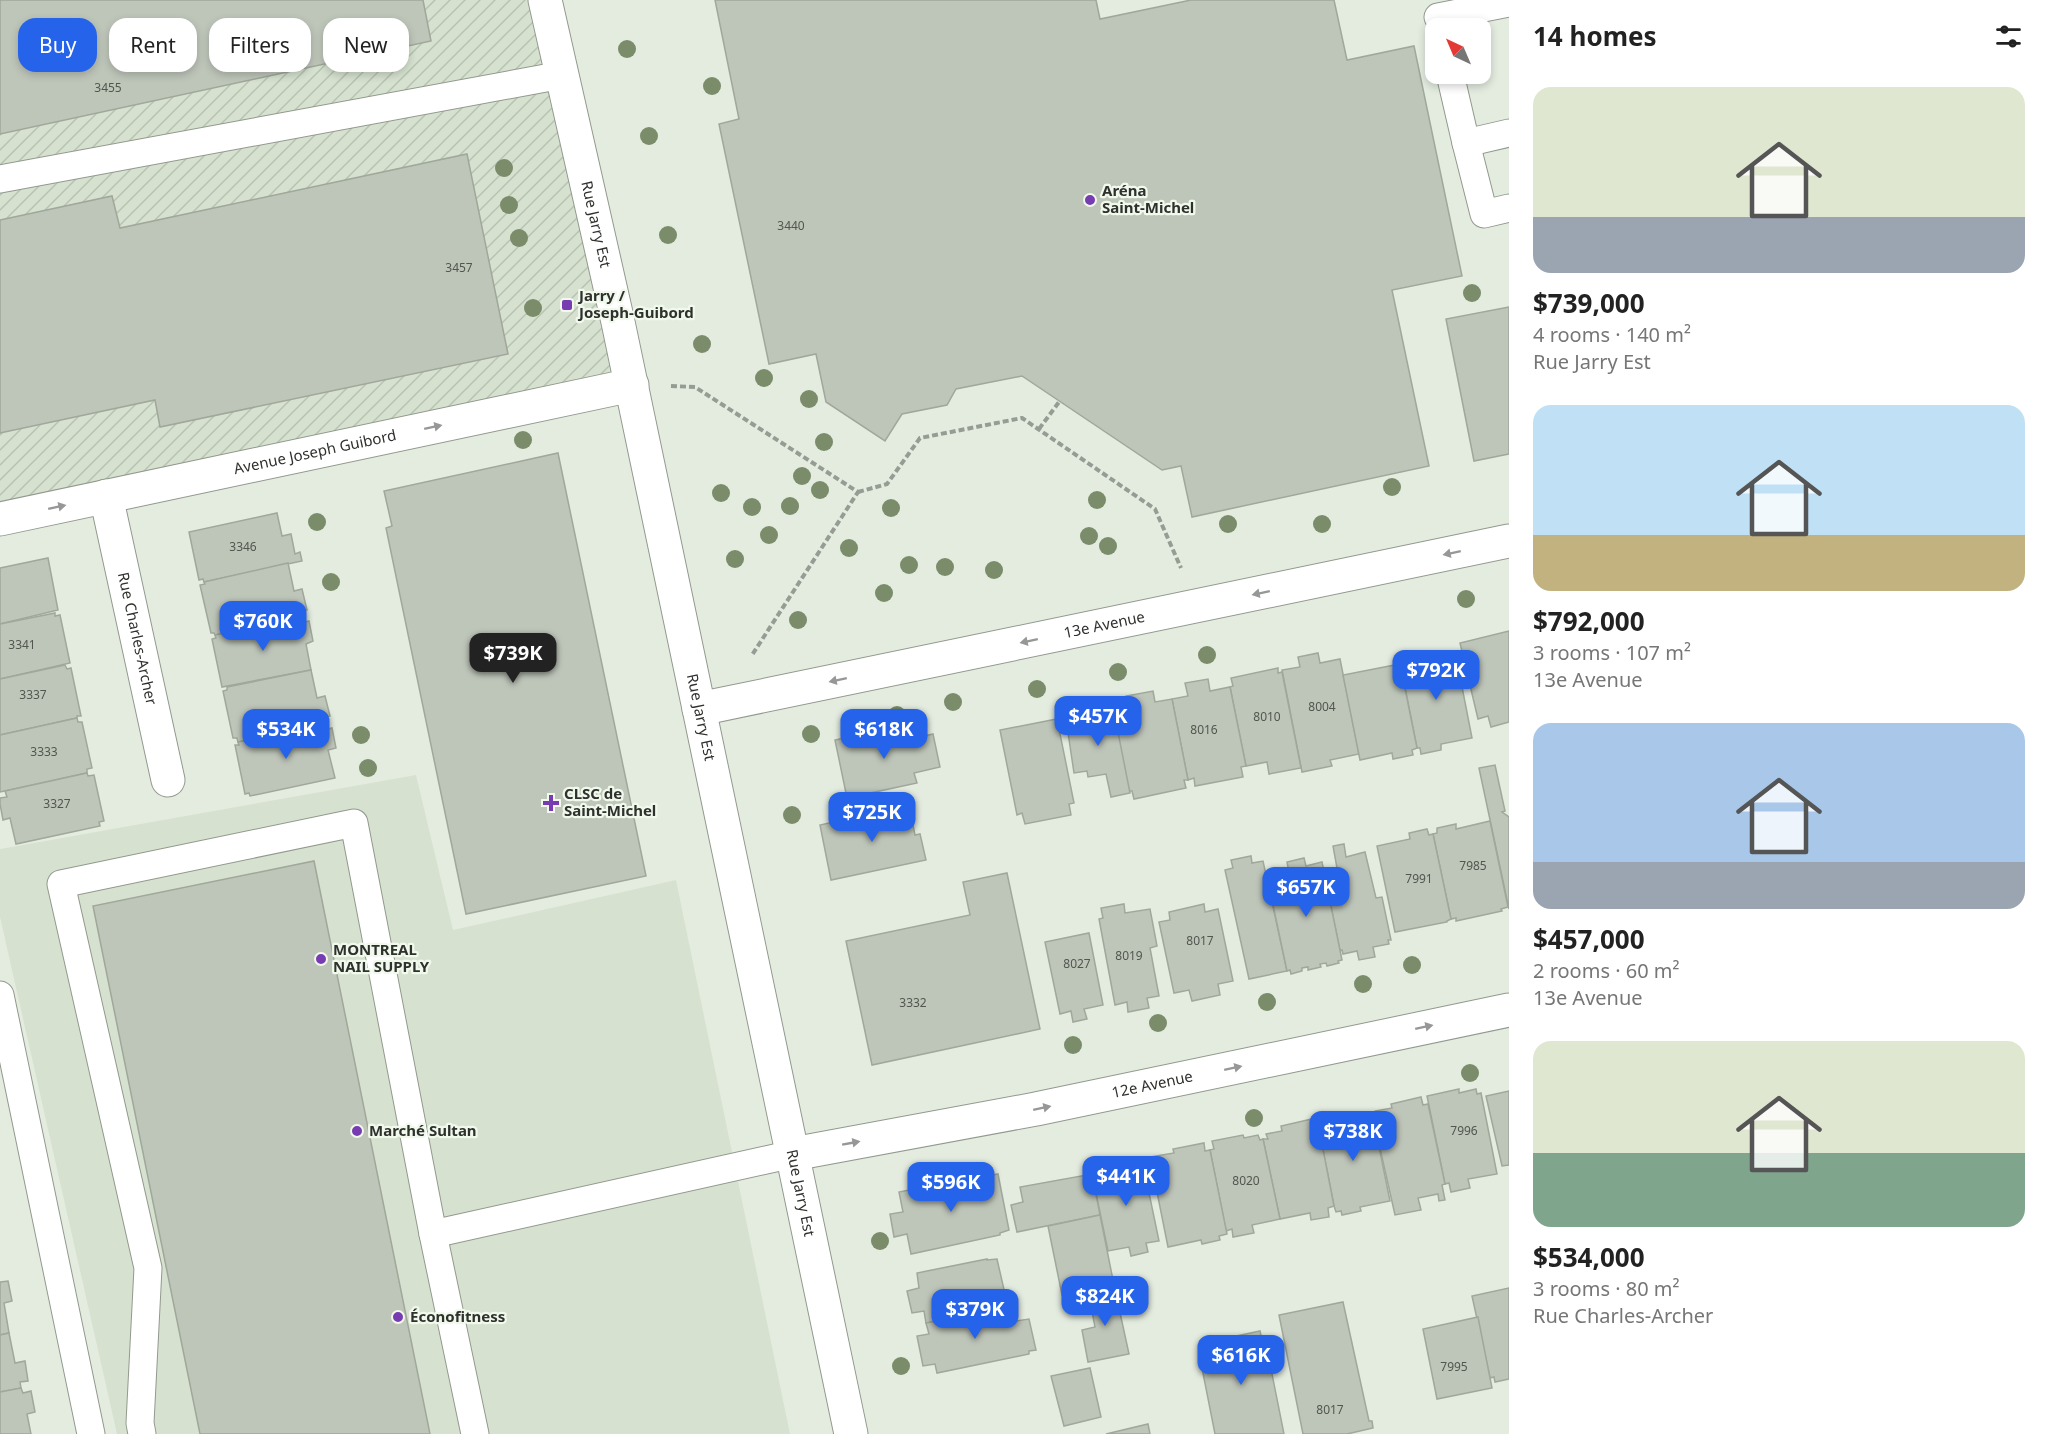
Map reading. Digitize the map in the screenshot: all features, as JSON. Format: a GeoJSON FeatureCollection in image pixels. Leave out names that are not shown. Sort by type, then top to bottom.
{"type":"FeatureCollection","features":[{"type":"Feature","properties":{"kind":"street","name":"Rue Jarry Est"},"geometry":{"type":"LineString","coordinates":[[546,0],[632,385],[851,1434]]}},
{"type":"Feature","properties":{"kind":"street","name":"Avenue Joseph Guibord"},"geometry":{"type":"LineString","coordinates":[[0,519],[632,385]]}},
{"type":"Feature","properties":{"kind":"street","name":"Rue Charles-Archer"},"geometry":{"type":"LineString","coordinates":[[106,496],[168,780]]}},
{"type":"Feature","properties":{"kind":"street","name":"13e Avenue"},"geometry":{"type":"LineString","coordinates":[[699,709],[1509,541]]}},
{"type":"Feature","properties":{"kind":"street","name":"12e Avenue"},"geometry":{"type":"LineString","coordinates":[[793,1154],[1036,1109],[1509,1010]]}},
{"type":"Feature","properties":{"kind":"lane"},"geometry":{"type":"LineString","coordinates":[[1437,15],[1509,3]]}},
{"type":"Feature","properties":{"kind":"lane"},"geometry":{"type":"LineString","coordinates":[[0,179],[562,75]]}},
{"type":"Feature","properties":{"kind":"lane"},"geometry":{"type":"LineString","coordinates":[[1452,84],[1484,214],[1509,208]]}},
{"type":"Feature","properties":{"kind":"lane"},"geometry":{"type":"LineString","coordinates":[[1466,142],[1509,132]]}},
{"type":"Feature","properties":{"kind":"lane"},"geometry":{"type":"LineString","coordinates":[[142,1434],[140,1423],[148,1268],[61,884],[354,823],[433,1234],[475,1434]]}},
{"type":"Feature","properties":{"kind":"lane"},"geometry":{"type":"LineString","coordinates":[[0,995],[91,1434]]}},
{"type":"Feature","properties":{"kind":"lane"},"geometry":{"type":"LineString","coordinates":[[433,1234],[793,1154]]}},
{"type":"Feature","properties":{"kind":"path"},"geometry":{"type":"LineString","coordinates":[[632,385],[695,387],[858,492]]}},
{"type":"Feature","properties":{"kind":"path"},"geometry":{"type":"LineString","coordinates":[[1039,429],[1059,402]]}},
{"type":"Feature","properties":{"kind":"path"},"geometry":{"type":"LineString","coordinates":[[749,658],[858,492],[887,484],[920,438],[1022,418],[1155,509],[1197,606]]}},
{"type":"Feature","properties":{"kind":"shaded area"},"geometry":{"type":"Polygon","coordinates":[[[0,0],[545,0],[632,385],[0,519],[0,0]]]}},
{"type":"Feature","properties":{"kind":"shaded area"},"geometry":{"type":"Polygon","coordinates":[[[416,775],[453,930],[676,880],[790,1434],[117,1434],[0,917],[0,849],[416,775]]]}},
{"type":"Feature","properties":{"kind":"building"},"geometry":{"type":"Polygon","coordinates":[[[0,0],[423,0],[431,41],[409,46],[409,18],[323,18],[323,64],[311,67],[311,18],[209,18],[209,72],[287,72],[0,134],[0,0]]]}},
{"type":"Feature","properties":{"kind":"building","name":"Aréna Saint-Michel"},"geometry":{"type":"Polygon","coordinates":[[[715,0],[1096,0],[1100,19],[1191,0],[1334,0],[1347,60],[1414,46],[1462,276],[1392,290],[1429,466],[1192,517],[1181,466],[1162,470],[1022,376],[956,389],[947,405],[902,414],[885,441],[826,402],[816,354],[769,364],[719,124],[739,119],[715,0]]]}},
{"type":"Feature","properties":{"kind":"building"},"geometry":{"type":"Polygon","coordinates":[[[467,154],[508,354],[160,427],[155,400],[0,433],[0,220],[112,196],[120,228],[467,154]]]}},
{"type":"Feature","properties":{"kind":"building"},"geometry":{"type":"Polygon","coordinates":[[[1509,307],[1509,454],[1474,461],[1446,319],[1509,307]]]}},
{"type":"Feature","properties":{"kind":"building"},"geometry":{"type":"Polygon","coordinates":[[[558,453],[646,876],[466,914],[386,528],[392,526],[384,491],[558,453]]]}},
{"type":"Feature","properties":{"kind":"building"},"geometry":{"type":"Polygon","coordinates":[[[277,513],[282,536],[291,534],[295,554],[300,552],[302,561],[204,582],[203,579],[199,580],[189,532],[277,513]]]}},
{"type":"Feature","properties":{"kind":"building"},"geometry":{"type":"Polygon","coordinates":[[[48,558],[58,610],[0,624],[0,568],[48,558]]]}},
{"type":"Feature","properties":{"kind":"building"},"geometry":{"type":"Polygon","coordinates":[[[288,563],[294,591],[302,589],[307,610],[298,612],[300,617],[215,635],[211,633],[200,585],[205,584],[204,582],[288,563]]]}},
{"type":"Feature","properties":{"kind":"building"},"geometry":{"type":"Polygon","coordinates":[[[55,613],[55,616],[60,615],[70,663],[0,679],[0,624],[55,613]]]}},
{"type":"Feature","properties":{"kind":"building"},"geometry":{"type":"Polygon","coordinates":[[[300,617],[301,623],[309,621],[313,641],[306,644],[311,670],[222,687],[212,639],[216,638],[215,635],[300,617]]]}},
{"type":"Feature","properties":{"kind":"building"},"geometry":{"type":"Polygon","coordinates":[[[1509,631],[1509,722],[1491,727],[1488,716],[1478,719],[1460,643],[1509,631]]]}},
{"type":"Feature","properties":{"kind":"building"},"geometry":{"type":"Polygon","coordinates":[[[1455,651],[1472,738],[1441,744],[1441,750],[1421,754],[1420,748],[1417,748],[1400,662],[1455,651]]]}},
{"type":"Feature","properties":{"kind":"building"},"geometry":{"type":"Polygon","coordinates":[[[1318,653],[1320,663],[1340,659],[1359,754],[1330,760],[1332,766],[1302,772],[1282,670],[1300,667],[1298,657],[1318,653]]]}},
{"type":"Feature","properties":{"kind":"building"},"geometry":{"type":"Polygon","coordinates":[[[1400,664],[1417,748],[1412,750],[1413,755],[1393,759],[1392,753],[1360,760],[1343,675],[1400,664]]]}},
{"type":"Feature","properties":{"kind":"building"},"geometry":{"type":"Polygon","coordinates":[[[65,665],[67,669],[71,668],[81,716],[0,735],[0,679],[65,665]]]}},
{"type":"Feature","properties":{"kind":"building"},"geometry":{"type":"Polygon","coordinates":[[[1278,668],[1278,673],[1282,672],[1301,768],[1269,774],[1267,762],[1246,766],[1230,687],[1233,686],[1231,678],[1278,668]]]}},
{"type":"Feature","properties":{"kind":"building"},"geometry":{"type":"Polygon","coordinates":[[[311,670],[317,698],[325,696],[330,716],[322,718],[323,724],[238,742],[237,738],[233,738],[223,691],[227,690],[227,687],[311,670]]]}},
{"type":"Feature","properties":{"kind":"building"},"geometry":{"type":"Polygon","coordinates":[[[1208,679],[1210,691],[1230,687],[1246,766],[1241,767],[1243,777],[1195,786],[1194,778],[1188,780],[1172,699],[1188,696],[1185,683],[1208,679]]]}},
{"type":"Feature","properties":{"kind":"building"},"geometry":{"type":"Polygon","coordinates":[[[1153,691],[1155,702],[1172,699],[1188,780],[1184,780],[1186,788],[1134,799],[1132,791],[1129,791],[1113,711],[1128,708],[1126,696],[1153,691]]]}},
{"type":"Feature","properties":{"kind":"building"},"geometry":{"type":"Polygon","coordinates":[[[1097,703],[1099,713],[1112,710],[1114,712],[1130,793],[1111,797],[1106,774],[1088,777],[1087,771],[1074,773],[1066,719],[1080,716],[1078,707],[1097,703]]]}},
{"type":"Feature","properties":{"kind":"building"},"geometry":{"type":"Polygon","coordinates":[[[77,718],[78,722],[82,722],[92,768],[87,769],[87,773],[0,792],[0,735],[77,718]]]}},
{"type":"Feature","properties":{"kind":"building"},"geometry":{"type":"Polygon","coordinates":[[[1057,719],[1074,803],[1069,804],[1071,815],[1025,824],[1022,813],[1017,815],[1000,730],[1057,719]]]}},
{"type":"Feature","properties":{"kind":"building"},"geometry":{"type":"Polygon","coordinates":[[[323,724],[324,730],[332,728],[336,748],[328,750],[335,778],[250,796],[249,793],[245,794],[235,745],[239,745],[238,742],[323,724]]]}},
{"type":"Feature","properties":{"kind":"building"},"geometry":{"type":"Polygon","coordinates":[[[904,725],[907,740],[933,734],[940,767],[914,773],[917,783],[847,798],[835,740],[904,725]]]}},
{"type":"Feature","properties":{"kind":"building"},"geometry":{"type":"Polygon","coordinates":[[[1495,765],[1505,811],[1502,812],[1509,817],[1509,909],[1479,768],[1495,765]]]}},
{"type":"Feature","properties":{"kind":"building"},"geometry":{"type":"Polygon","coordinates":[[[87,773],[88,776],[94,775],[104,821],[99,822],[100,826],[16,844],[10,818],[3,820],[0,798],[7,797],[5,791],[87,773]]]}},
{"type":"Feature","properties":{"kind":"building"},"geometry":{"type":"Polygon","coordinates":[[[909,805],[915,835],[920,834],[926,860],[831,880],[820,825],[909,805]]]}},
{"type":"Feature","properties":{"kind":"building"},"geometry":{"type":"Polygon","coordinates":[[[1490,821],[1508,907],[1501,909],[1502,911],[1456,921],[1456,918],[1451,919],[1433,834],[1437,833],[1437,828],[1456,824],[1456,829],[1490,821]]]}},
{"type":"Feature","properties":{"kind":"building"},"geometry":{"type":"Polygon","coordinates":[[[1427,829],[1429,835],[1433,834],[1451,919],[1447,922],[1395,932],[1377,846],[1410,839],[1409,833],[1427,829]]]}},
{"type":"Feature","properties":{"kind":"building"},"geometry":{"type":"Polygon","coordinates":[[[1344,844],[1346,857],[1365,852],[1376,898],[1382,897],[1391,940],[1388,940],[1389,944],[1373,947],[1375,957],[1359,960],[1357,951],[1343,954],[1342,950],[1340,951],[1324,872],[1337,868],[1333,846],[1344,844]]]}},
{"type":"Feature","properties":{"kind":"building"},"geometry":{"type":"Polygon","coordinates":[[[1251,856],[1252,863],[1263,861],[1287,971],[1249,979],[1225,870],[1233,868],[1231,860],[1251,856]]]}},
{"type":"Feature","properties":{"kind":"building"},"geometry":{"type":"Polygon","coordinates":[[[1304,858],[1306,866],[1322,862],[1342,960],[1327,966],[1326,963],[1320,964],[1321,967],[1308,970],[1308,967],[1302,968],[1302,971],[1291,974],[1290,970],[1287,971],[1269,886],[1291,882],[1287,862],[1304,858]]]}},
{"type":"Feature","properties":{"kind":"building"},"geometry":{"type":"Polygon","coordinates":[[[314,861],[430,1434],[200,1434],[93,906],[314,861]]]}},
{"type":"Feature","properties":{"kind":"building"},"geometry":{"type":"Polygon","coordinates":[[[1007,873],[1040,1029],[872,1065],[846,941],[970,915],[963,882],[1007,873]]]}},
{"type":"Feature","properties":{"kind":"building"},"geometry":{"type":"Polygon","coordinates":[[[1124,904],[1125,913],[1150,909],[1157,946],[1150,948],[1159,996],[1147,998],[1149,1008],[1128,1012],[1127,1002],[1115,1005],[1099,919],[1103,918],[1101,908],[1124,904]]]}},
{"type":"Feature","properties":{"kind":"building"},"geometry":{"type":"Polygon","coordinates":[[[1204,904],[1205,912],[1218,909],[1233,981],[1218,984],[1220,995],[1192,1001],[1189,990],[1174,993],[1159,922],[1170,920],[1169,912],[1204,904]]]}},
{"type":"Feature","properties":{"kind":"building"},"geometry":{"type":"Polygon","coordinates":[[[1089,933],[1103,1005],[1084,1009],[1087,1019],[1073,1022],[1071,1011],[1060,1014],[1045,942],[1089,933]]]}},
{"type":"Feature","properties":{"kind":"building"},"geometry":{"type":"Polygon","coordinates":[[[1459,1089],[1459,1093],[1476,1089],[1477,1094],[1481,1093],[1497,1174],[1468,1179],[1470,1188],[1451,1192],[1449,1183],[1445,1184],[1427,1096],[1459,1089]]]}},
{"type":"Feature","properties":{"kind":"building"},"geometry":{"type":"Polygon","coordinates":[[[1509,1091],[1509,1165],[1502,1166],[1486,1096],[1509,1091]]]}},
{"type":"Feature","properties":{"kind":"building"},"geometry":{"type":"Polygon","coordinates":[[[1421,1097],[1423,1105],[1428,1104],[1445,1184],[1442,1185],[1445,1200],[1439,1201],[1438,1194],[1418,1198],[1421,1210],[1395,1215],[1373,1117],[1376,1116],[1375,1111],[1392,1108],[1391,1104],[1421,1097]]]}},
{"type":"Feature","properties":{"kind":"building"},"geometry":{"type":"Polygon","coordinates":[[[1351,1112],[1351,1116],[1368,1112],[1369,1118],[1373,1117],[1390,1201],[1360,1207],[1361,1211],[1342,1215],[1341,1211],[1336,1212],[1334,1206],[1319,1119],[1351,1112]]]}},
{"type":"Feature","properties":{"kind":"building"},"geometry":{"type":"Polygon","coordinates":[[[1312,1119],[1314,1130],[1319,1129],[1334,1206],[1328,1208],[1329,1217],[1311,1220],[1310,1213],[1280,1219],[1263,1139],[1268,1139],[1266,1134],[1282,1131],[1281,1126],[1312,1119]]]}},
{"type":"Feature","properties":{"kind":"building"},"geometry":{"type":"Polygon","coordinates":[[[1243,1135],[1244,1138],[1258,1135],[1260,1140],[1263,1139],[1280,1219],[1252,1225],[1254,1233],[1233,1237],[1232,1229],[1226,1231],[1210,1150],[1214,1149],[1212,1141],[1243,1135]]]}},
{"type":"Feature","properties":{"kind":"building"},"geometry":{"type":"Polygon","coordinates":[[[1204,1143],[1205,1151],[1210,1150],[1227,1234],[1219,1236],[1220,1240],[1202,1244],[1201,1240],[1168,1247],[1150,1157],[1174,1153],[1173,1149],[1204,1143]]]}},
{"type":"Feature","properties":{"kind":"building"},"geometry":{"type":"Polygon","coordinates":[[[1123,1157],[1126,1167],[1143,1164],[1159,1241],[1146,1243],[1148,1252],[1131,1256],[1129,1247],[1108,1251],[1092,1174],[1110,1171],[1108,1160],[1123,1157]]]}},
{"type":"Feature","properties":{"kind":"building"},"geometry":{"type":"Polygon","coordinates":[[[987,1174],[988,1176],[998,1174],[1009,1230],[1000,1235],[911,1254],[907,1234],[894,1237],[890,1214],[903,1212],[899,1192],[987,1174]]]}},
{"type":"Feature","properties":{"kind":"building"},"geometry":{"type":"Polygon","coordinates":[[[1092,1174],[1100,1215],[1017,1232],[1011,1205],[1023,1202],[1020,1187],[1092,1174]]]}},
{"type":"Feature","properties":{"kind":"building"},"geometry":{"type":"Polygon","coordinates":[[[1100,1215],[1114,1285],[1062,1295],[1048,1226],[1100,1215]]]}},
{"type":"Feature","properties":{"kind":"building"},"geometry":{"type":"Polygon","coordinates":[[[997,1259],[1008,1307],[926,1323],[924,1311],[912,1313],[907,1291],[919,1288],[917,1273],[997,1259]]]}},
{"type":"Feature","properties":{"kind":"building"},"geometry":{"type":"Polygon","coordinates":[[[8,1281],[12,1301],[4,1303],[9,1333],[0,1335],[0,1282],[8,1281]]]}},
{"type":"Feature","properties":{"kind":"building"},"geometry":{"type":"Polygon","coordinates":[[[1114,1285],[1129,1354],[1088,1362],[1082,1330],[1095,1327],[1088,1290],[1114,1285]]]}},
{"type":"Feature","properties":{"kind":"building"},"geometry":{"type":"Polygon","coordinates":[[[1509,1288],[1509,1379],[1495,1382],[1494,1377],[1490,1378],[1472,1296],[1509,1288]]]}},
{"type":"Feature","properties":{"kind":"building"},"geometry":{"type":"Polygon","coordinates":[[[1343,1302],[1369,1421],[1372,1421],[1373,1428],[1347,1434],[1303,1434],[1279,1315],[1343,1302]]]}},
{"type":"Feature","properties":{"kind":"building"},"geometry":{"type":"Polygon","coordinates":[[[1007,1307],[1010,1322],[1029,1319],[1036,1350],[1029,1351],[1029,1354],[937,1373],[935,1364],[923,1366],[917,1336],[929,1334],[926,1323],[1007,1307]]]}},
{"type":"Feature","properties":{"kind":"building"},"geometry":{"type":"Polygon","coordinates":[[[1478,1317],[1492,1388],[1437,1399],[1423,1329],[1478,1317]]]}},
{"type":"Feature","properties":{"kind":"building"},"geometry":{"type":"Polygon","coordinates":[[[1260,1331],[1262,1340],[1265,1339],[1284,1434],[1215,1434],[1199,1344],[1260,1331]]]}},
{"type":"Feature","properties":{"kind":"building"},"geometry":{"type":"Polygon","coordinates":[[[9,1333],[15,1363],[25,1361],[28,1381],[20,1382],[21,1388],[0,1392],[0,1335],[9,1333]]]}},
{"type":"Feature","properties":{"kind":"building"},"geometry":{"type":"Polygon","coordinates":[[[1090,1368],[1101,1417],[1064,1426],[1051,1376],[1090,1368]]]}},
{"type":"Feature","properties":{"kind":"building"},"geometry":{"type":"Polygon","coordinates":[[[21,1388],[23,1393],[31,1391],[35,1412],[27,1414],[31,1434],[0,1434],[0,1392],[21,1388]]]}},
{"type":"Feature","properties":{"kind":"building"},"geometry":{"type":"Polygon","coordinates":[[[1148,1424],[1150,1434],[1106,1434],[1148,1424]]]}},
{"type":"Feature","properties":{"kind":"place","name":"Aréna Saint-Michel"},"geometry":{"type":"Point","coordinates":[1090,200]}},
{"type":"Feature","properties":{"kind":"place","name":"Jarry / Joseph-Guibord"},"geometry":{"type":"Point","coordinates":[567,305]}},
{"type":"Feature","properties":{"kind":"place","name":"CLSC de Saint-Michel"},"geometry":{"type":"Point","coordinates":[551,803]}},
{"type":"Feature","properties":{"kind":"place","name":"MONTREAL NAIL SUPPLY"},"geometry":{"type":"Point","coordinates":[321,959]}},
{"type":"Feature","properties":{"kind":"place","name":"Marché Sultan"},"geometry":{"type":"Point","coordinates":[357,1131]}},
{"type":"Feature","properties":{"kind":"place","name":"Éconofitness"},"geometry":{"type":"Point","coordinates":[398,1317]}}]}
